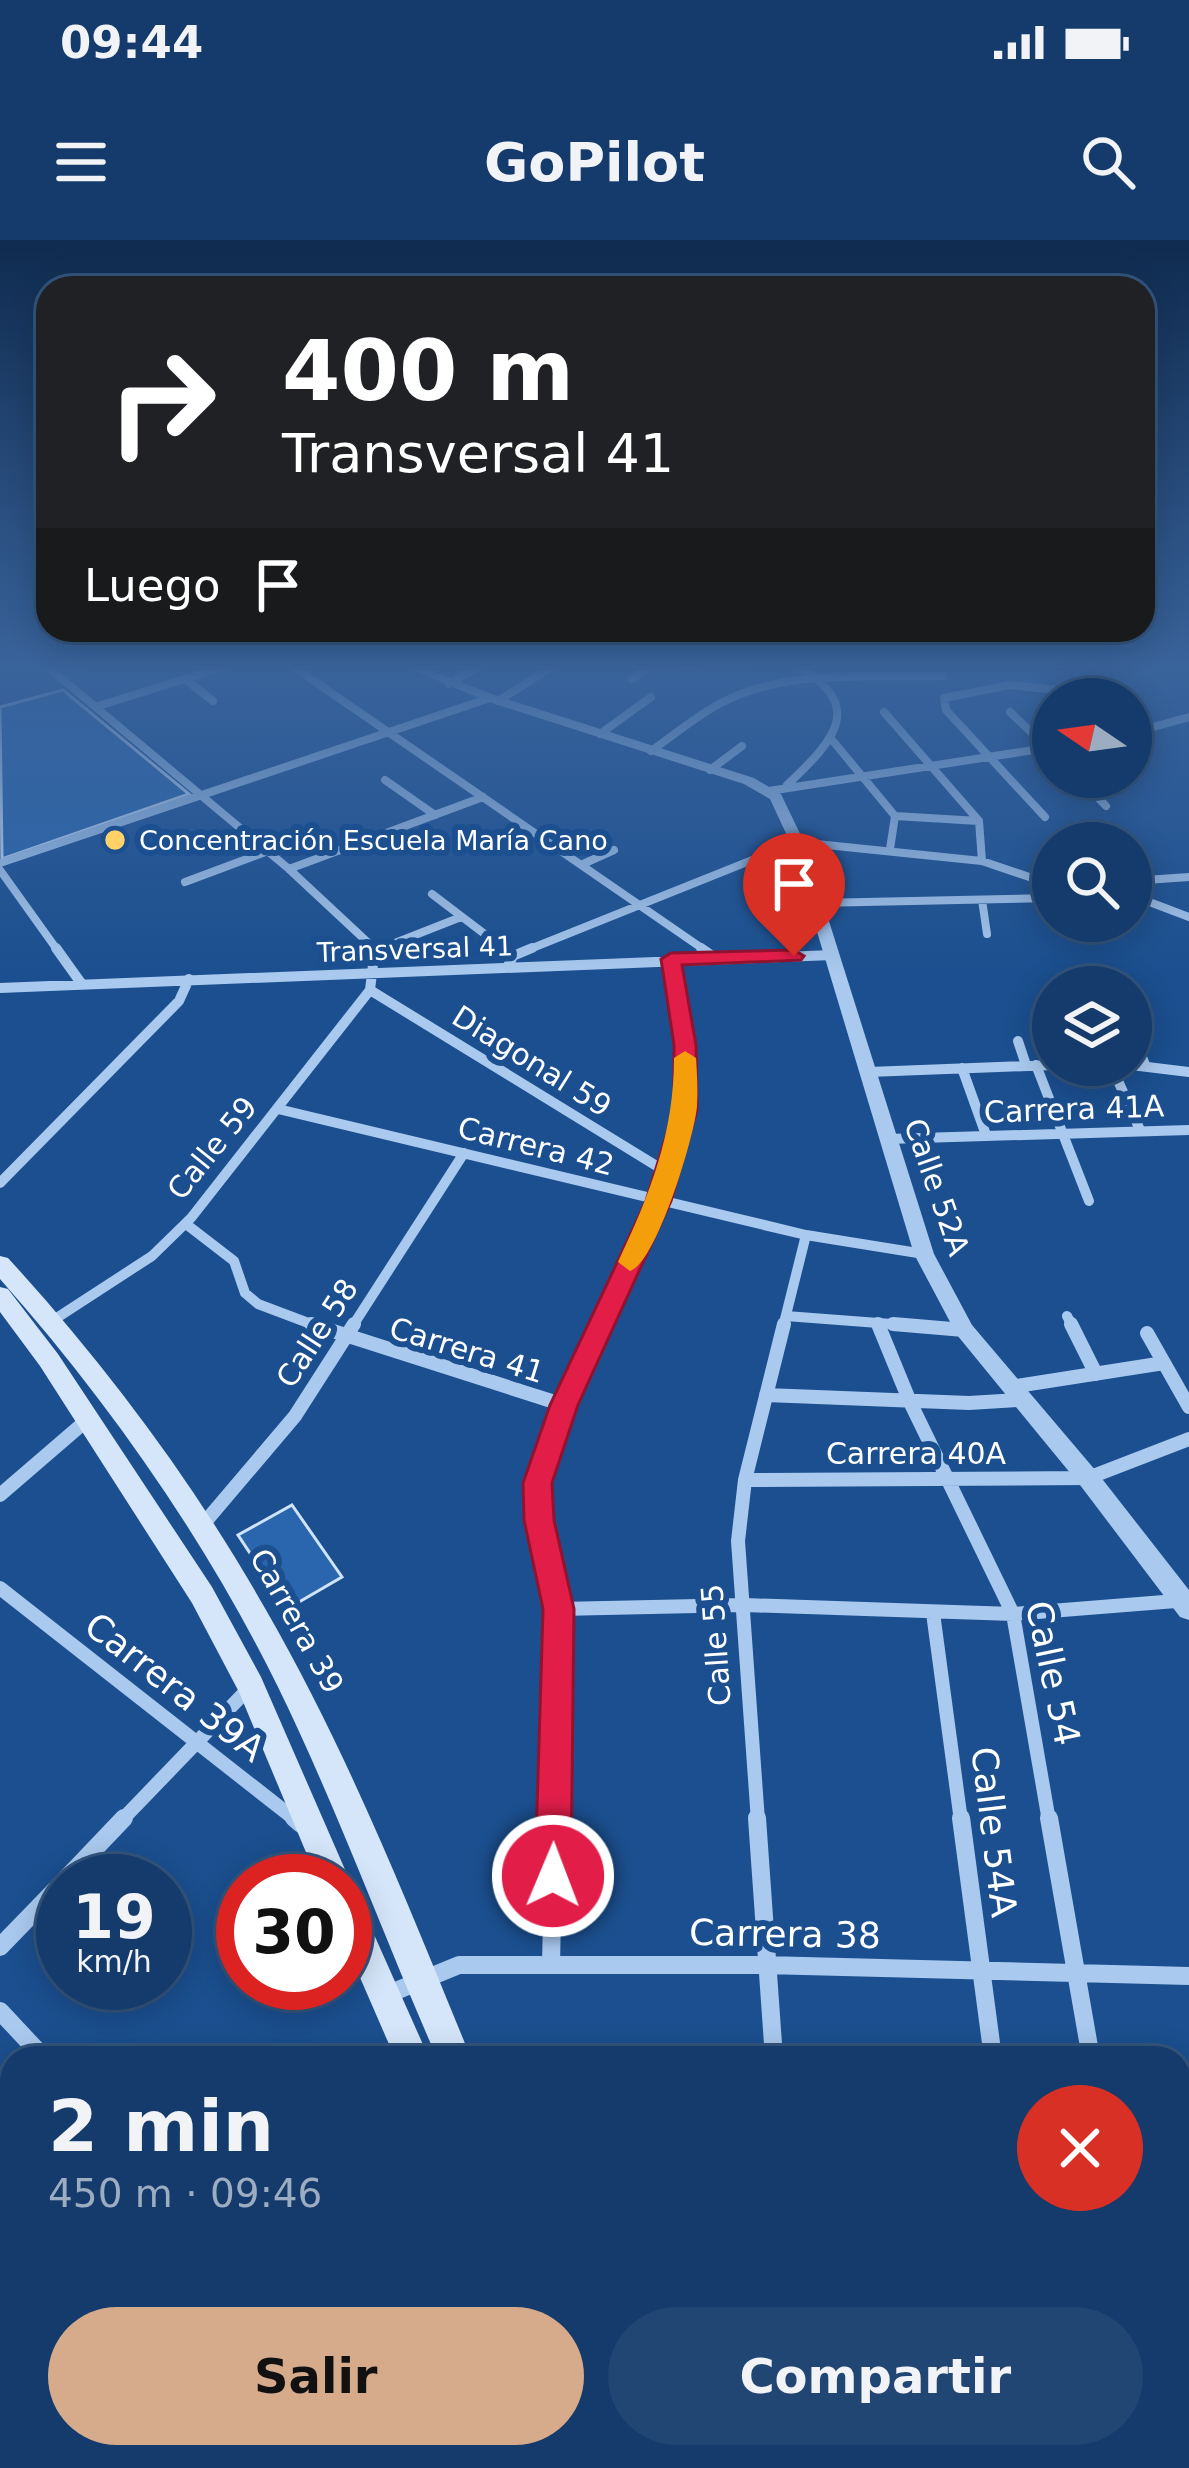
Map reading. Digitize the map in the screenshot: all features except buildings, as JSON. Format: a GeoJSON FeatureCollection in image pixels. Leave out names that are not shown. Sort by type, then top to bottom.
{"type":"FeatureCollection","features":[{"type":"Feature","properties":{"kind":"main road","name":"Carrera 39"},"geometry":{"type":"LineString","coordinates":[[0,1264],[109,1394],[199,1529],[285,1673],[449,2046]]}},
{"type":"Feature","properties":{"kind":"main road"},"geometry":{"type":"LineString","coordinates":[[0,1295],[202,1595],[251,1686],[322,1854]]}},
{"type":"Feature","properties":{"kind":"main road"},"geometry":{"type":"LineString","coordinates":[[372,1966],[407,2046]]}},
{"type":"Feature","properties":{"kind":"street"},"geometry":{"type":"LineString","coordinates":[[169,767],[377,950],[377,972]]}},
{"type":"Feature","properties":{"kind":"street"},"geometry":{"type":"LineString","coordinates":[[81,983],[0,866],[288,767]]}},
{"type":"Feature","properties":{"kind":"street"},"geometry":{"type":"LineString","coordinates":[[440,767],[715,958]]}},
{"type":"Feature","properties":{"kind":"street"},"geometry":{"type":"LineString","coordinates":[[700,767],[777,788],[911,767]]}},
{"type":"Feature","properties":{"kind":"street"},"geometry":{"type":"LineString","coordinates":[[710,770],[714,767]]}},
{"type":"Feature","properties":{"kind":"street"},"geometry":{"type":"LineString","coordinates":[[777,788],[802,767]]}},
{"type":"Feature","properties":{"kind":"street"},"geometry":{"type":"LineString","coordinates":[[857,767],[895,816],[890,849]]}},
{"type":"Feature","properties":{"kind":"street"},"geometry":{"type":"LineString","coordinates":[[934,767],[979,821],[982,861]]}},
{"type":"Feature","properties":{"kind":"street"},"geometry":{"type":"LineString","coordinates":[[998,767],[1046,817]]}},
{"type":"Feature","properties":{"kind":"street"},"geometry":{"type":"LineString","coordinates":[[385,780],[435,815]]}},
{"type":"Feature","properties":{"kind":"street","name":"Calle 52A"},"geometry":{"type":"LineString","coordinates":[[777,788],[818,903],[924,1254],[964,1330],[1187,1604]]}},
{"type":"Feature","properties":{"kind":"street"},"geometry":{"type":"LineString","coordinates":[[289,869],[483,797]]}},
{"type":"Feature","properties":{"kind":"street"},"geometry":{"type":"LineString","coordinates":[[1098,798],[1106,806]]}},
{"type":"Feature","properties":{"kind":"street"},"geometry":{"type":"LineString","coordinates":[[895,816],[979,821]]}},
{"type":"Feature","properties":{"kind":"street"},"geometry":{"type":"LineString","coordinates":[[433,894],[510,961],[640,903],[797,842],[982,861],[1032,878]]}},
{"type":"Feature","properties":{"kind":"street"},"geometry":{"type":"LineString","coordinates":[[583,864],[614,850]]}},
{"type":"Feature","properties":{"kind":"street"},"geometry":{"type":"LineString","coordinates":[[185,882],[268,851]]}},
{"type":"Feature","properties":{"kind":"street"},"geometry":{"type":"LineString","coordinates":[[1152,880],[1189,877]]}},
{"type":"Feature","properties":{"kind":"street"},"geometry":{"type":"LineString","coordinates":[[818,903],[1032,899]]}},
{"type":"Feature","properties":{"kind":"street"},"geometry":{"type":"LineString","coordinates":[[982,900],[986,934]]}},
{"type":"Feature","properties":{"kind":"street"},"geometry":{"type":"LineString","coordinates":[[1152,903],[1189,917]]}},
{"type":"Feature","properties":{"kind":"street"},"geometry":{"type":"LineString","coordinates":[[377,950],[461,916]]}},
{"type":"Feature","properties":{"kind":"street","name":"Transversal 41"},"geometry":{"type":"LineString","coordinates":[[0,988],[377,972],[510,961],[833,955]]}},
{"type":"Feature","properties":{"kind":"street"},"geometry":{"type":"LineString","coordinates":[[551,1964],[559,1609],[539,1520],[537,1483],[564,1405],[659,1201],[686,1110],[685,1045],[671,959]]}},
{"type":"Feature","properties":{"kind":"street","name":"Calle 59"},"geometry":{"type":"LineString","coordinates":[[52,1321],[152,1256],[186,1224],[370,990],[377,972]]}},
{"type":"Feature","properties":{"kind":"street"},"geometry":{"type":"LineString","coordinates":[[0,1183],[179,1001],[189,979]]}},
{"type":"Feature","properties":{"kind":"street","name":"Diagonal 59"},"geometry":{"type":"LineString","coordinates":[[370,990],[668,1173]]}},
{"type":"Feature","properties":{"kind":"street"},"geometry":{"type":"LineString","coordinates":[[1018,1041],[1089,1202]]}},
{"type":"Feature","properties":{"kind":"street"},"geometry":{"type":"LineString","coordinates":[[869,1072],[1031,1065]]}},
{"type":"Feature","properties":{"kind":"street"},"geometry":{"type":"LineString","coordinates":[[1152,1066],[1189,1073]]}},
{"type":"Feature","properties":{"kind":"street"},"geometry":{"type":"LineString","coordinates":[[962,1068],[986,1135]]}},
{"type":"Feature","properties":{"kind":"street"},"geometry":{"type":"LineString","coordinates":[[1121,1086],[1140,1130]]}},
{"type":"Feature","properties":{"kind":"street","name":"Carrera 42"},"geometry":{"type":"LineString","coordinates":[[278,1109],[806,1235],[924,1254]]}},
{"type":"Feature","properties":{"kind":"street","name":"Carrera 41A"},"geometry":{"type":"LineString","coordinates":[[889,1138],[1189,1130]]}},
{"type":"Feature","properties":{"kind":"street","name":"Calle 58"},"geometry":{"type":"LineString","coordinates":[[199,1529],[296,1416],[464,1154]]}},
{"type":"Feature","properties":{"kind":"street","name":"Carrera 41"},"geometry":{"type":"LineString","coordinates":[[186,1224],[234,1261],[245,1293],[258,1304],[347,1338],[564,1405]]}},
{"type":"Feature","properties":{"kind":"street","name":"Calle 55"},"geometry":{"type":"LineString","coordinates":[[773,2046],[738,1541],[745,1480],[806,1235]]}},
{"type":"Feature","properties":{"kind":"street"},"geometry":{"type":"LineString","coordinates":[[786,1316],[964,1330]]}},
{"type":"Feature","properties":{"kind":"street"},"geometry":{"type":"LineString","coordinates":[[1067,1316],[1096,1374]]}},
{"type":"Feature","properties":{"kind":"street","name":"Calle 54"},"geometry":{"type":"LineString","coordinates":[[878,1324],[910,1402],[1013,1614],[1088,2046]]}},
{"type":"Feature","properties":{"kind":"street"},"geometry":{"type":"LineString","coordinates":[[1147,1333],[1189,1407]]}},
{"type":"Feature","properties":{"kind":"street"},"geometry":{"type":"LineString","coordinates":[[766,1395],[910,1402],[1014,1394],[1164,1363]]}},
{"type":"Feature","properties":{"kind":"street"},"geometry":{"type":"LineString","coordinates":[[0,1495],[87,1420]]}},
{"type":"Feature","properties":{"kind":"street","name":"Carrera 40A"},"geometry":{"type":"LineString","coordinates":[[745,1480],[1088,1478],[1189,1439]]}},
{"type":"Feature","properties":{"kind":"street","name":"Carrera 39A"},"geometry":{"type":"LineString","coordinates":[[0,1588],[313,1833]]}},
{"type":"Feature","properties":{"kind":"street"},"geometry":{"type":"LineString","coordinates":[[559,1609],[744,1605],[1013,1614],[1187,1604]]}},
{"type":"Feature","properties":{"kind":"street","name":"Calle 54A"},"geometry":{"type":"LineString","coordinates":[[933,1613],[991,2046]]}},
{"type":"Feature","properties":{"kind":"street"},"geometry":{"type":"LineString","coordinates":[[91,1854],[251,1686]]}},
{"type":"Feature","properties":{"kind":"street"},"geometry":{"type":"LineString","coordinates":[[0,1947],[36,1910]]}},
{"type":"Feature","properties":{"kind":"street","name":"Carrera 38"},"geometry":{"type":"LineString","coordinates":[[385,1996],[459,1965],[765,1965],[1189,1976]]}},
{"type":"Feature","properties":{"kind":"street"},"geometry":{"type":"LineString","coordinates":[[0,2012],[33,2046]]}},
{"type":"Feature","properties":{"kind":"slow traffic"},"geometry":{"type":"LineString","coordinates":[[630,1262],[659,1201],[686,1110],[685,1058]]}},
{"type":"Feature","properties":{"kind":"place","name":"Concentración Escuela María Cano"},"geometry":{"type":"Point","coordinates":[115,840]}},
{"type":"Feature","properties":{"kind":"route"},"geometry":{"type":"LineString","coordinates":[[553,1876],[559,1609],[539,1520],[537,1483],[564,1405],[659,1201],[686,1110],[685,1045],[671,959],[794,956]]}}]}
